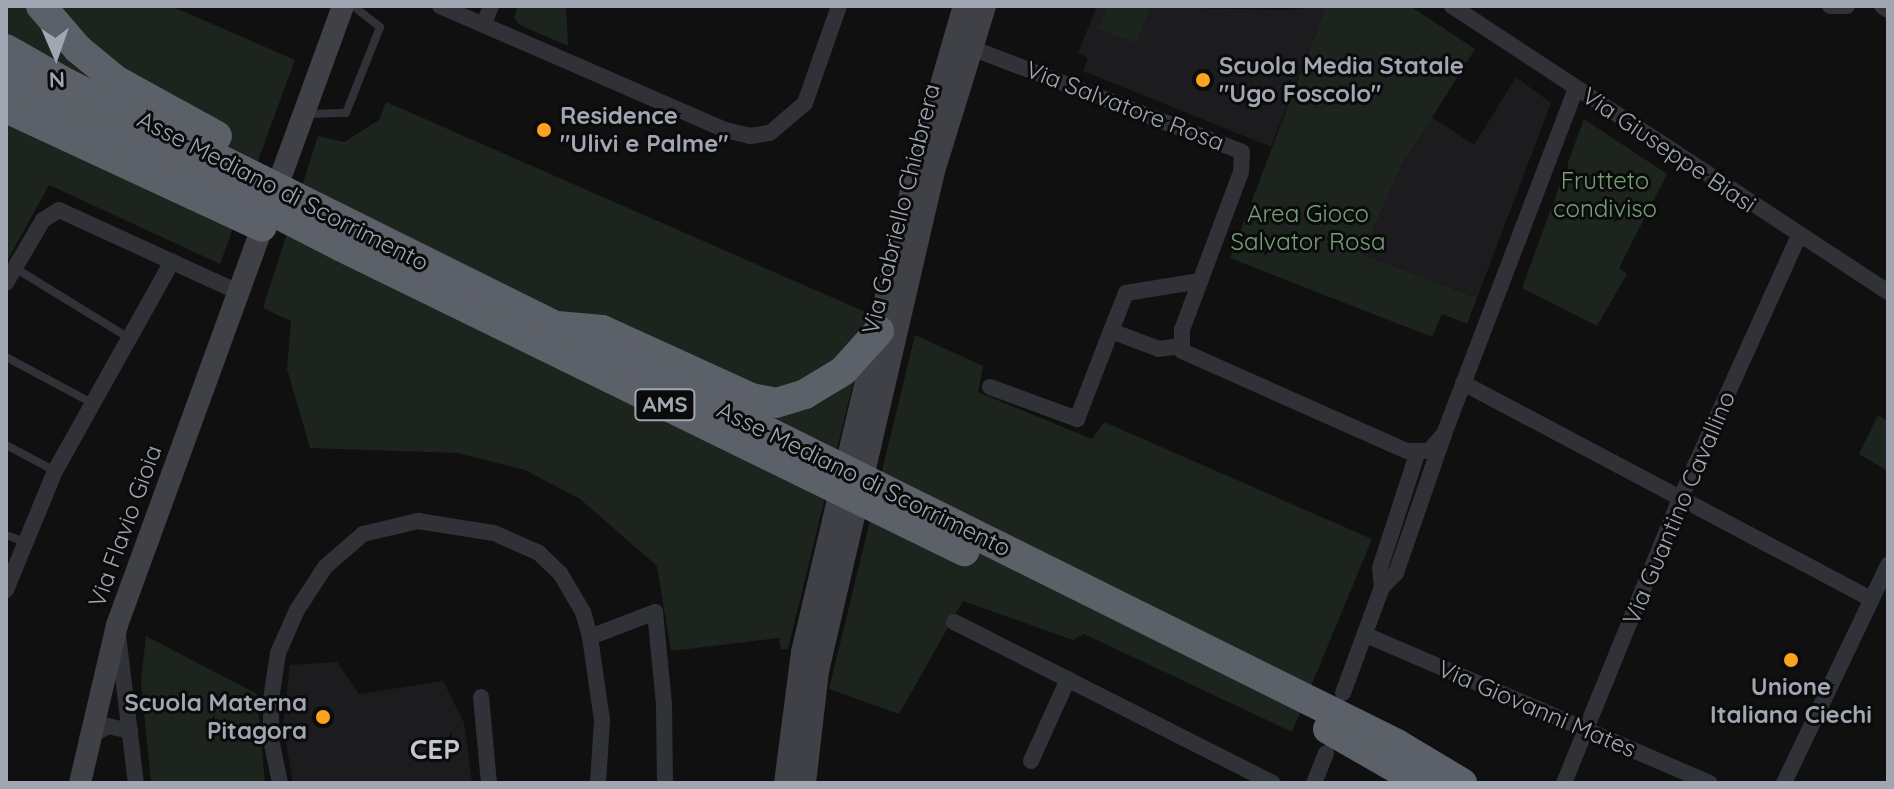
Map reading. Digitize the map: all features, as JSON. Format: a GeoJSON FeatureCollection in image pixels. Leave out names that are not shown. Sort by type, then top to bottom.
{"type":"FeatureCollection","features":[{"type":"Feature","properties":{"kind":"highway"},"geometry":{"type":"LineString","coordinates":[[41,6],[78,49],[117,81],[346,208],[373,249]]}},
{"type":"Feature","properties":{"kind":"highway","name":"Asse Mediano di Scorrimento"},"geometry":{"type":"LineString","coordinates":[[6,49],[373,249],[551,325],[1329,708],[1462,783]]}},
{"type":"Feature","properties":{"kind":"highway","name":"Asse Mediano di Scorrimento"},"geometry":{"type":"LineString","coordinates":[[6,75],[373,249],[1328,729],[1422,783]]}},
{"type":"Feature","properties":{"kind":"highway"},"geometry":{"type":"LineString","coordinates":[[6,108],[291,240],[373,249]]}},
{"type":"Feature","properties":{"kind":"highway"},"geometry":{"type":"LineString","coordinates":[[551,325],[602,330],[736,392],[776,403],[805,394],[854,362],[879,331]]}},
{"type":"Feature","properties":{"kind":"street","name":"Via Flavio Gioia"},"geometry":{"type":"LineString","coordinates":[[80,783],[87,738],[117,625],[343,6]]}},
{"type":"Feature","properties":{"kind":"street"},"geometry":{"type":"LineString","coordinates":[[440,6],[725,130],[770,133],[805,103],[839,6]]}},
{"type":"Feature","properties":{"kind":"street"},"geometry":{"type":"LineString","coordinates":[[484,24],[491,6]]}},
{"type":"Feature","properties":{"kind":"street","name":"Via Gabriello Chiabrera"},"geometry":{"type":"LineString","coordinates":[[866,424],[879,331],[913,181],[964,6]]}},
{"type":"Feature","properties":{"kind":"street","name":"Via Gabriello Chiabrera"},"geometry":{"type":"LineString","coordinates":[[866,424],[937,159],[969,47],[985,6]]}},
{"type":"Feature","properties":{"kind":"street","name":"Via Giuseppe Biasi"},"geometry":{"type":"LineString","coordinates":[[1452,6],[1799,236],[1886,286]]}},
{"type":"Feature","properties":{"kind":"street"},"geometry":{"type":"LineString","coordinates":[[1830,6],[1847,6]]}},
{"type":"Feature","properties":{"kind":"street"},"geometry":{"type":"LineString","coordinates":[[1882,6],[1888,10]]}},
{"type":"Feature","properties":{"kind":"street","name":"Via Salvatore Rosa"},"geometry":{"type":"LineString","coordinates":[[969,47],[1242,152],[1241,172],[1200,281],[1180,346]]}},
{"type":"Feature","properties":{"kind":"street"},"geometry":{"type":"LineString","coordinates":[[1382,587],[1396,573],[1444,434],[1576,88]]}},
{"type":"Feature","properties":{"kind":"street"},"geometry":{"type":"LineString","coordinates":[[10,276],[43,220],[59,210],[238,292]]}},
{"type":"Feature","properties":{"kind":"street","name":"Via Guantino Cavallino"},"geometry":{"type":"LineString","coordinates":[[1564,783],[1680,499],[1799,236]]}},
{"type":"Feature","properties":{"kind":"street"},"geometry":{"type":"LineString","coordinates":[[6,590],[55,471],[172,262]]}},
{"type":"Feature","properties":{"kind":"street"},"geometry":{"type":"LineString","coordinates":[[990,387],[1077,419],[1126,293],[1200,281]]}},
{"type":"Feature","properties":{"kind":"street"},"geometry":{"type":"LineString","coordinates":[[1111,331],[1159,349],[1180,346],[1206,364],[1417,454],[1429,451],[1444,434]]}},
{"type":"Feature","properties":{"kind":"street"},"geometry":{"type":"LineString","coordinates":[[1463,383],[1869,598]]}},
{"type":"Feature","properties":{"kind":"street"},"geometry":{"type":"LineString","coordinates":[[785,783],[799,663],[866,424]]}},
{"type":"Feature","properties":{"kind":"street"},"geometry":{"type":"LineString","coordinates":[[805,783],[814,689],[866,424]]}},
{"type":"Feature","properties":{"kind":"street"},"geometry":{"type":"LineString","coordinates":[[1343,693],[1382,587],[1380,568],[1417,454]]}},
{"type":"Feature","properties":{"kind":"street"},"geometry":{"type":"LineString","coordinates":[[280,783],[271,739],[271,699],[286,631],[325,567],[375,528],[445,523],[521,543],[560,573],[583,612],[590,637],[602,720],[598,783]]}},
{"type":"Feature","properties":{"kind":"street"},"geometry":{"type":"LineString","coordinates":[[1784,783],[1869,598],[1888,565]]}},
{"type":"Feature","properties":{"kind":"street"},"geometry":{"type":"LineString","coordinates":[[590,637],[655,612],[664,704],[665,783]]}},
{"type":"Feature","properties":{"kind":"street"},"geometry":{"type":"LineString","coordinates":[[954,622],[1273,783]]}},
{"type":"Feature","properties":{"kind":"street"},"geometry":{"type":"LineString","coordinates":[[117,625],[136,783]]}},
{"type":"Feature","properties":{"kind":"street","name":"Via Giovanni Mates"},"geometry":{"type":"LineString","coordinates":[[1366,635],[1709,783]]}},
{"type":"Feature","properties":{"kind":"street"},"geometry":{"type":"LineString","coordinates":[[1031,761],[1068,679]]}},
{"type":"Feature","properties":{"kind":"street"},"geometry":{"type":"LineString","coordinates":[[481,697],[489,783]]}},
{"type":"Feature","properties":{"kind":"street"},"geometry":{"type":"LineString","coordinates":[[87,738],[108,726],[130,731]]}},
{"type":"Feature","properties":{"kind":"street"},"geometry":{"type":"LineString","coordinates":[[1314,783],[1326,753]]}},
{"type":"Feature","properties":{"kind":"lane"},"geometry":{"type":"LineString","coordinates":[[303,114],[346,113],[380,27],[353,6]]}},
{"type":"Feature","properties":{"kind":"lane"},"geometry":{"type":"LineString","coordinates":[[10,276],[130,338]]}},
{"type":"Feature","properties":{"kind":"lane"},"geometry":{"type":"LineString","coordinates":[[6,357],[92,403]]}},
{"type":"Feature","properties":{"kind":"lane"},"geometry":{"type":"LineString","coordinates":[[6,445],[55,471]]}},
{"type":"Feature","properties":{"kind":"lane"},"geometry":{"type":"LineString","coordinates":[[6,535],[25,542]]}},
{"type":"Feature","properties":{"kind":"shaded area","name":"Scuola Media Statale \"Ugo Foscolo\""},"geometry":{"type":"Polygon","coordinates":[[[1097,6],[1286,10],[1326,6],[1271,147],[1083,71],[1088,58],[1078,53],[1097,6]]]}},
{"type":"Feature","properties":{"kind":"shaded area"},"geometry":{"type":"Polygon","coordinates":[[[1516,77],[1551,103],[1477,298],[1362,254],[1402,165],[1432,117],[1474,145],[1516,77]]]}},
{"type":"Feature","properties":{"kind":"shaded area"},"geometry":{"type":"Polygon","coordinates":[[[337,662],[359,694],[443,681],[464,723],[472,783],[293,783],[283,726],[290,665],[337,662]]]}},
{"type":"Feature","properties":{"kind":"green space"},"geometry":{"type":"Polygon","coordinates":[[[6,6],[171,6],[295,60],[220,264],[49,185],[6,263],[6,6]]]}},
{"type":"Feature","properties":{"kind":"green space"},"geometry":{"type":"Polygon","coordinates":[[[518,6],[566,6],[568,46],[520,25],[514,18],[518,6]]]}},
{"type":"Feature","properties":{"kind":"green space"},"geometry":{"type":"Polygon","coordinates":[[[1107,6],[1151,6],[1136,43],[1098,29],[1107,6]]]}},
{"type":"Feature","properties":{"kind":"green space","name":"Area Gioco Salvator Rosa"},"geometry":{"type":"Polygon","coordinates":[[[1326,6],[1410,6],[1475,49],[1402,165],[1362,254],[1477,298],[1467,324],[1442,314],[1432,337],[1230,258],[1326,6]]]}},
{"type":"Feature","properties":{"kind":"green space"},"geometry":{"type":"Polygon","coordinates":[[[386,102],[870,314],[788,649],[781,649],[779,638],[671,651],[657,566],[580,499],[525,470],[458,453],[310,448],[287,369],[291,321],[263,308],[318,136],[344,142],[379,120],[386,102]]]}},
{"type":"Feature","properties":{"kind":"green space","name":"Frutteto condiviso"},"geometry":{"type":"Polygon","coordinates":[[[1584,119],[1667,174],[1619,268],[1627,274],[1597,326],[1522,288],[1584,119]]]}},
{"type":"Feature","properties":{"kind":"green space"},"geometry":{"type":"Polygon","coordinates":[[[915,335],[983,366],[978,392],[1092,439],[1104,422],[1372,539],[1292,732],[1084,634],[1073,640],[963,601],[899,714],[829,689],[915,335]]]}},
{"type":"Feature","properties":{"kind":"green space"},"geometry":{"type":"Polygon","coordinates":[[[1878,415],[1888,421],[1888,471],[1859,454],[1878,415]]]}},
{"type":"Feature","properties":{"kind":"green space"},"geometry":{"type":"Polygon","coordinates":[[[146,636],[257,694],[265,783],[151,783],[141,681],[146,636]]]}},
{"type":"Feature","properties":{"kind":"place","name":"Scuola Media Statale \"Ugo Foscolo\""},"geometry":{"type":"Point","coordinates":[1203,80]}},
{"type":"Feature","properties":{"kind":"place","name":"Residence \"Ulivi e Palme\""},"geometry":{"type":"Point","coordinates":[544,130]}},
{"type":"Feature","properties":{"kind":"place","name":"Unione Italiana Ciechi"},"geometry":{"type":"Point","coordinates":[1791,660]}},
{"type":"Feature","properties":{"kind":"place","name":"Scuola Materna Pitagora"},"geometry":{"type":"Point","coordinates":[323,717]}},
{"type":"Feature","properties":{"kind":"district","name":"CEP"},"geometry":{"type":"Point","coordinates":[435,749]}}]}
